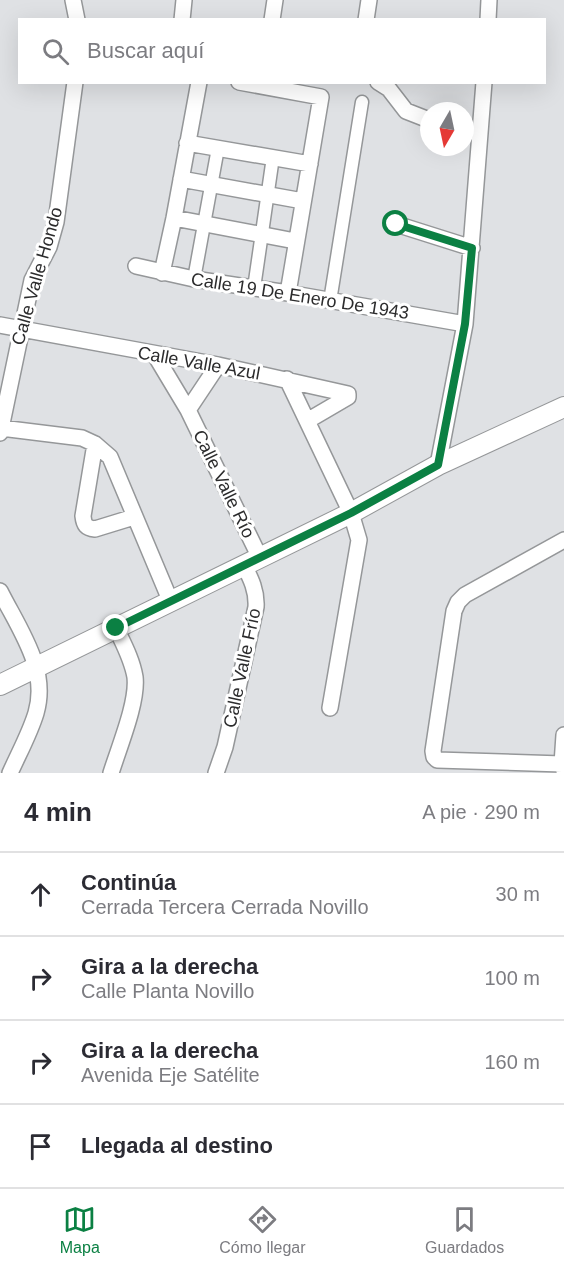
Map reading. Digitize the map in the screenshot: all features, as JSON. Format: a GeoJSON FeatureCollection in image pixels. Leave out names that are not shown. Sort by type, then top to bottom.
{"type":"FeatureCollection","features":[{"type":"Feature","properties":{"kind":"street"},"geometry":{"type":"LineString","coordinates":[[73,0],[77,18]]}},
{"type":"Feature","properties":{"kind":"street"},"geometry":{"type":"LineString","coordinates":[[182,18],[184,0]]}},
{"type":"Feature","properties":{"kind":"street"},"geometry":{"type":"LineString","coordinates":[[272,18],[275,0]]}},
{"type":"Feature","properties":{"kind":"street"},"geometry":{"type":"LineString","coordinates":[[366,18],[369,0]]}},
{"type":"Feature","properties":{"kind":"street"},"geometry":{"type":"LineString","coordinates":[[488,18],[489,0]]}},
{"type":"Feature","properties":{"kind":"street","name":"Calle Valle Hondo"},"geometry":{"type":"LineString","coordinates":[[0,430],[32,280],[49,247],[56,222],[75,84]]}},
{"type":"Feature","properties":{"kind":"street"},"geometry":{"type":"LineString","coordinates":[[162,273],[199,84]]}},
{"type":"Feature","properties":{"kind":"street"},"geometry":{"type":"LineString","coordinates":[[251,84],[320,96],[322,99],[295,241],[288,293]]}},
{"type":"Feature","properties":{"kind":"street"},"geometry":{"type":"LineString","coordinates":[[382,84],[389,88],[403,108],[420,117]]}},
{"type":"Feature","properties":{"kind":"street"},"geometry":{"type":"LineString","coordinates":[[438,465],[465,324],[484,84]]}},
{"type":"Feature","properties":{"kind":"street"},"geometry":{"type":"LineString","coordinates":[[330,301],[362,102]]}},
{"type":"Feature","properties":{"kind":"street"},"geometry":{"type":"LineString","coordinates":[[474,134],[480,136]]}},
{"type":"Feature","properties":{"kind":"street"},"geometry":{"type":"LineString","coordinates":[[187,143],[310,164]]}},
{"type":"Feature","properties":{"kind":"street"},"geometry":{"type":"LineString","coordinates":[[194,279],[218,148]]}},
{"type":"Feature","properties":{"kind":"street"},"geometry":{"type":"LineString","coordinates":[[254,288],[273,157]]}},
{"type":"Feature","properties":{"kind":"street"},"geometry":{"type":"LineString","coordinates":[[181,179],[303,201]]}},
{"type":"Feature","properties":{"kind":"street"},"geometry":{"type":"LineString","coordinates":[[174,218],[295,241]]}},
{"type":"Feature","properties":{"kind":"street"},"geometry":{"type":"LineString","coordinates":[[396,224],[472,248]]}},
{"type":"Feature","properties":{"kind":"street","name":"Calle 19 De Enero De 1943"},"geometry":{"type":"LineString","coordinates":[[136,266],[194,279],[465,324]]}},
{"type":"Feature","properties":{"kind":"street","name":"Calle Valle Azul"},"geometry":{"type":"LineString","coordinates":[[0,326],[218,365],[348,394],[348,397],[307,421]]}},
{"type":"Feature","properties":{"kind":"street","name":"Calle Valle Río"},"geometry":{"type":"LineString","coordinates":[[155,355],[188,410],[252,561]]}},
{"type":"Feature","properties":{"kind":"street","name":"Calle Valle Río"},"geometry":{"type":"LineString","coordinates":[[188,410],[218,365]]}},
{"type":"Feature","properties":{"kind":"street"},"geometry":{"type":"LineString","coordinates":[[287,379],[351,513],[359,540],[330,708]]}},
{"type":"Feature","properties":{"kind":"street"},"geometry":{"type":"LineString","coordinates":[[0,685],[351,513],[438,465],[564,407]]}},
{"type":"Feature","properties":{"kind":"street"},"geometry":{"type":"LineString","coordinates":[[0,430],[82,438],[95,444],[110,457],[170,600]]}},
{"type":"Feature","properties":{"kind":"street"},"geometry":{"type":"LineString","coordinates":[[95,444],[83,516],[84,524],[88,528],[95,529],[134,517]]}},
{"type":"Feature","properties":{"kind":"street"},"geometry":{"type":"LineString","coordinates":[[564,540],[458,602],[454,611],[433,751],[437,760],[563,768],[564,735]]}},
{"type":"Feature","properties":{"kind":"street","name":"Calle Valle Frío"},"geometry":{"type":"LineString","coordinates":[[216,773],[225,747],[256,607],[257,596],[252,561]]}},
{"type":"Feature","properties":{"kind":"street"},"geometry":{"type":"LineString","coordinates":[[0,591],[37,667],[39,698],[36,714],[10,773]]}},
{"type":"Feature","properties":{"kind":"street"},"geometry":{"type":"LineString","coordinates":[[111,773],[134,697],[135,678],[132,663],[116,628]]}},
{"type":"Feature","properties":{"kind":"route"},"geometry":{"type":"LineString","coordinates":[[116,628],[351,513],[438,465],[465,324],[472,248],[396,224]]}}]}
